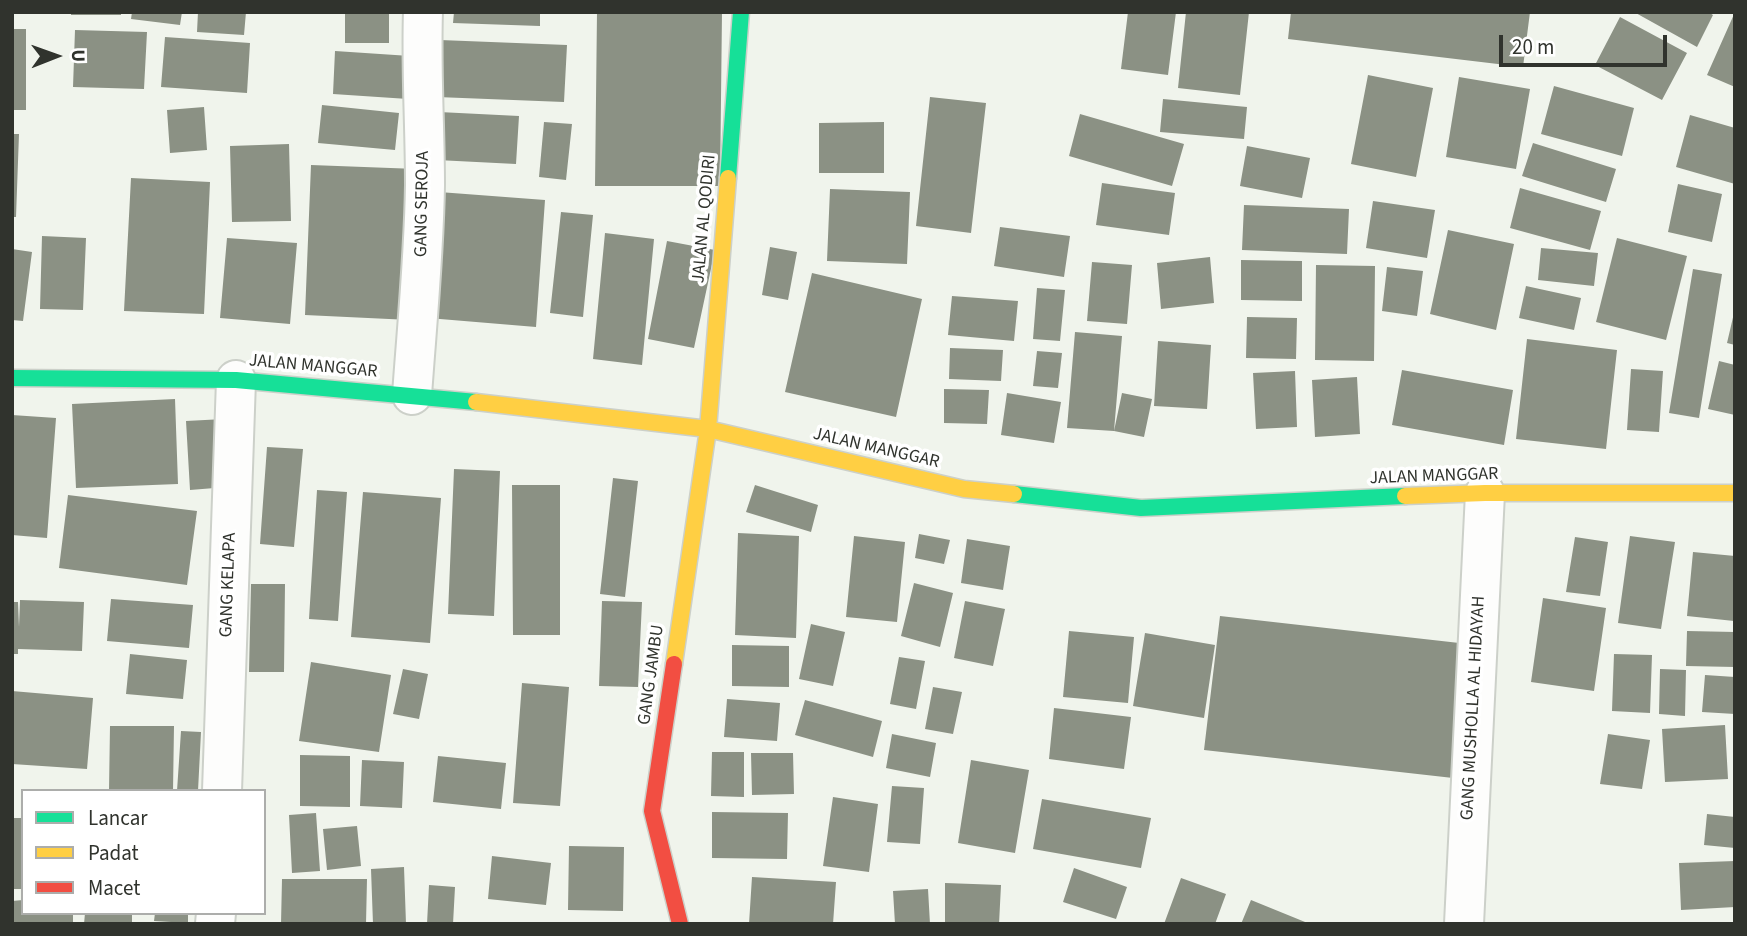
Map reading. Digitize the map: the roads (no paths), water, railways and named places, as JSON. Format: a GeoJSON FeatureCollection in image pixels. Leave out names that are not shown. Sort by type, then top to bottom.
{"type":"FeatureCollection","features":[{"type":"Feature","properties":{"kind":"main road","name":"JALAN AL QODIRI"},"geometry":{"type":"LineString","coordinates":[[708,429],[741,12]]}},
{"type":"Feature","properties":{"kind":"main road","name":"JALAN MANGGAR"},"geometry":{"type":"LineString","coordinates":[[12,378],[236,380],[412,395],[708,429],[964,489],[1141,508],[1485,493],[1735,493]]}},
{"type":"Feature","properties":{"kind":"main road","name":"GANG JAMBU"},"geometry":{"type":"LineString","coordinates":[[680,924],[652,811],[708,429]]}},
{"type":"Feature","properties":{"kind":"street","name":"GANG SEROJA"},"geometry":{"type":"LineString","coordinates":[[412,395],[422,278],[423,12]]}},
{"type":"Feature","properties":{"kind":"street","name":"GANG KELAPA"},"geometry":{"type":"LineString","coordinates":[[222,789],[236,380]]}},
{"type":"Feature","properties":{"kind":"street","name":"GANG MUSHOLLA AL HIDAYAH"},"geometry":{"type":"LineString","coordinates":[[1464,924],[1485,493]]}}]}
